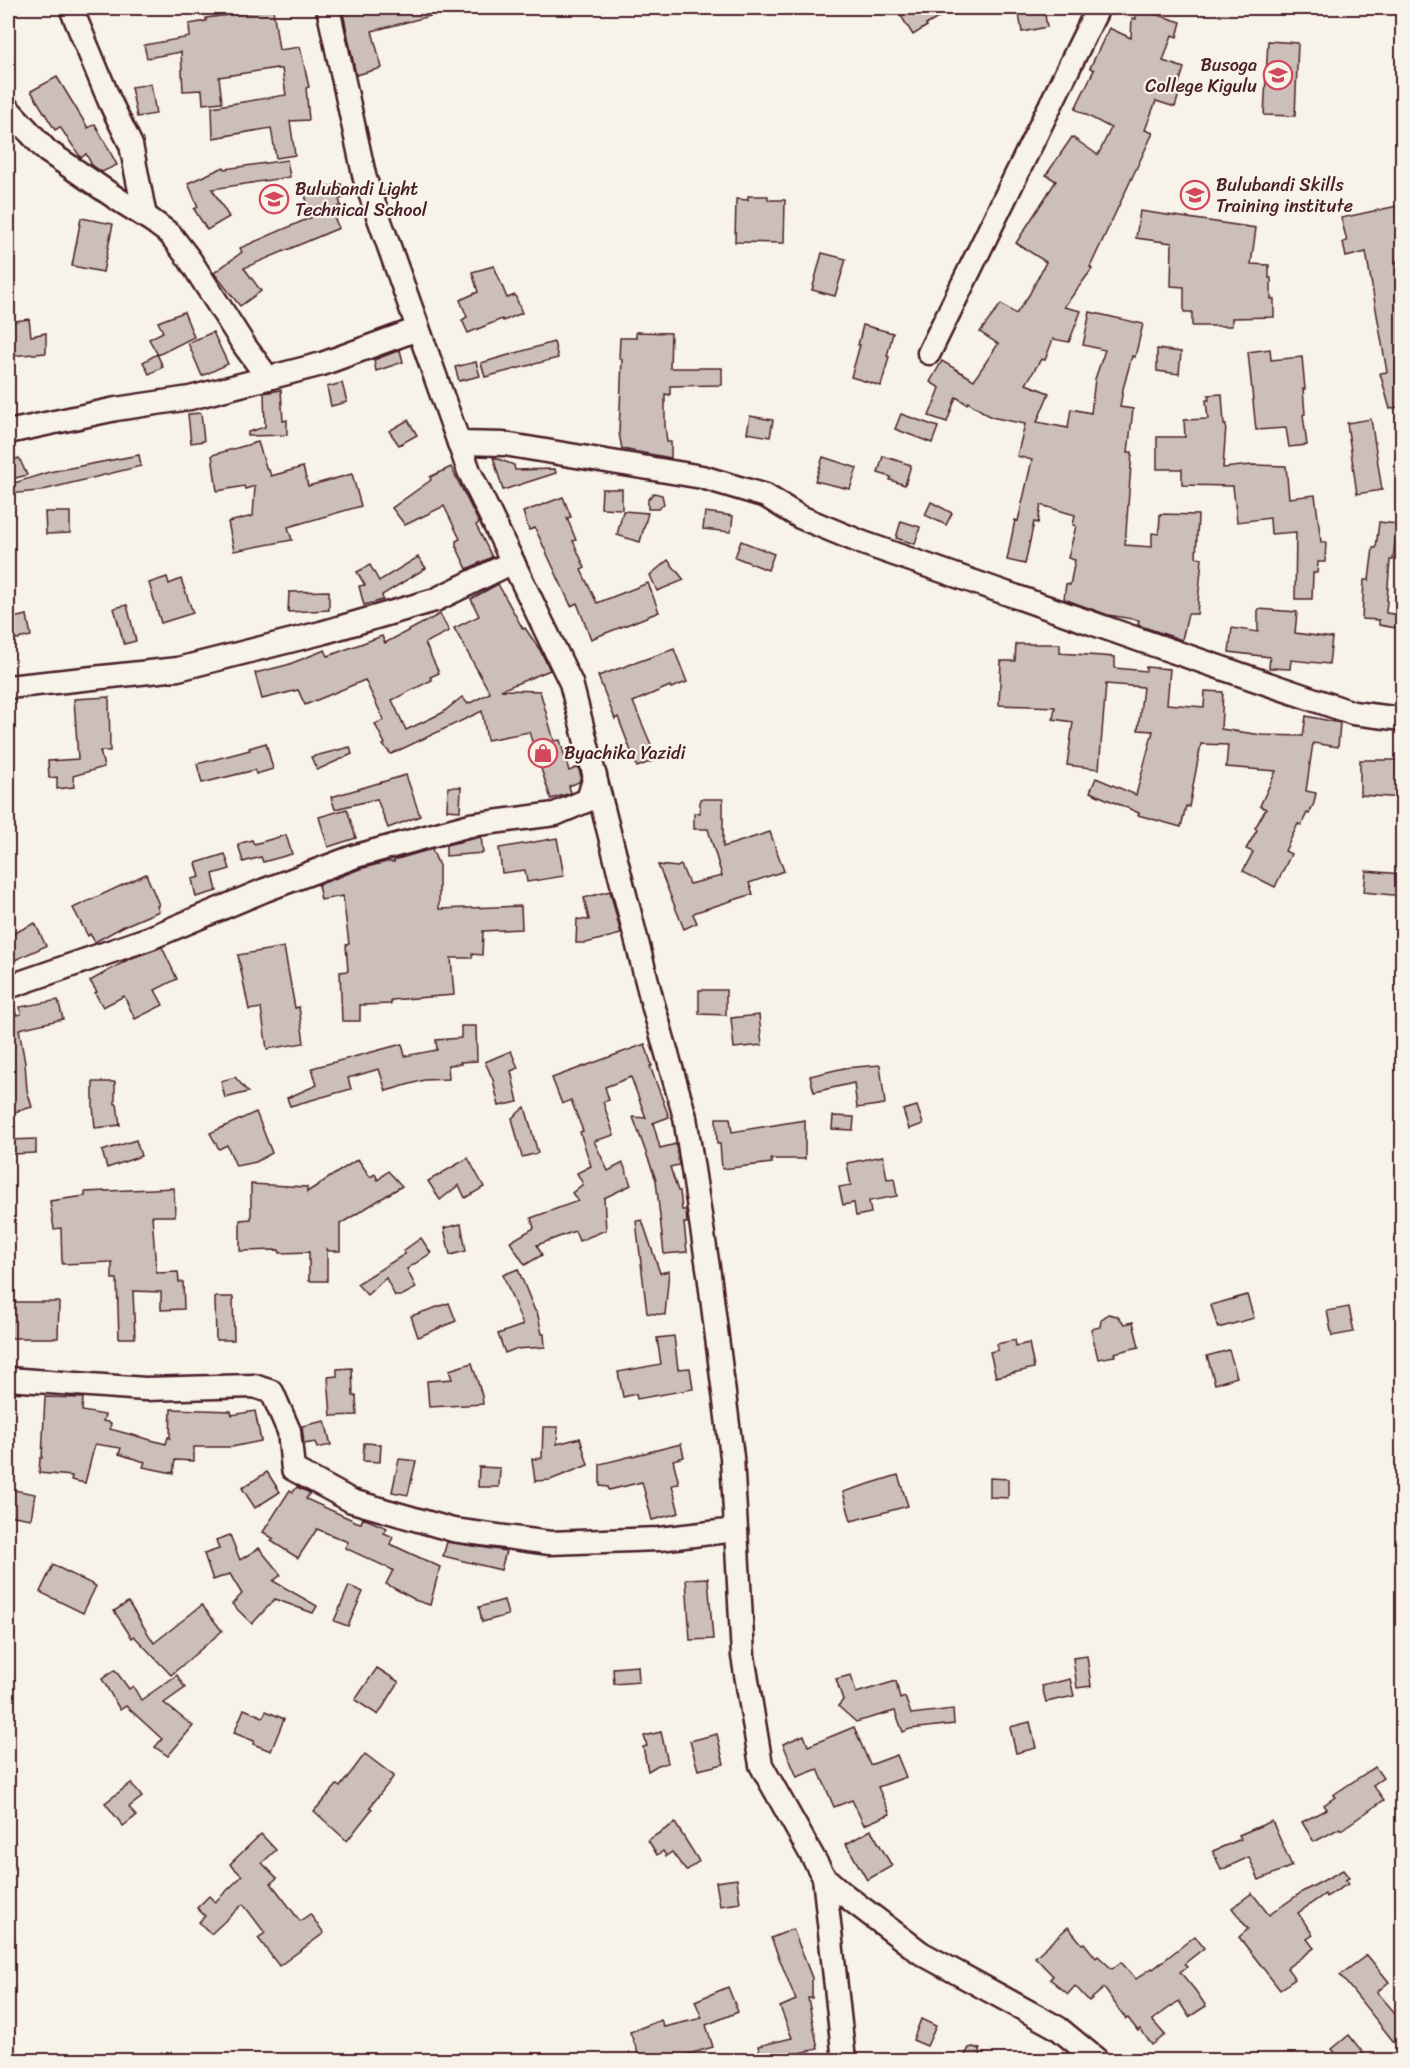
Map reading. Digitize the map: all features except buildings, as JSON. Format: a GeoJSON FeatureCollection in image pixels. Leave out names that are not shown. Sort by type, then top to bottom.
{"type":"FeatureCollection","features":[{"type":"Feature","properties":{"kind":"street"},"geometry":{"type":"LineString","coordinates":[[71,8],[110,102],[131,145],[145,216]]}},
{"type":"Feature","properties":{"kind":"street"},"geometry":{"type":"LineString","coordinates":[[328,8],[365,179],[469,471],[571,683],[603,815],[685,1117],[709,1274],[732,1457],[743,1656],[761,1766],[824,1877],[842,1893],[921,1953],[1058,2028],[1097,2061]]}},
{"type":"Feature","properties":{"kind":"street"},"geometry":{"type":"LineString","coordinates":[[929,353],[1098,8]]}},
{"type":"Feature","properties":{"kind":"street"},"geometry":{"type":"LineString","coordinates":[[8,109],[47,151],[170,234],[268,378]]}},
{"type":"Feature","properties":{"kind":"street"},"geometry":{"type":"LineString","coordinates":[[8,432],[116,409],[190,398],[322,364],[418,329]]}},
{"type":"Feature","properties":{"kind":"street"},"geometry":{"type":"LineString","coordinates":[[459,443],[504,444],[702,477],[766,496],[800,518],[896,555],[1353,713],[1402,719]]}},
{"type":"Feature","properties":{"kind":"street"},"geometry":{"type":"LineString","coordinates":[[8,687],[178,669],[288,642],[435,600],[513,562]]}},
{"type":"Feature","properties":{"kind":"street"},"geometry":{"type":"LineString","coordinates":[[8,987],[150,938],[265,890],[356,856],[470,825],[555,814],[588,800],[595,775]]}},
{"type":"Feature","properties":{"kind":"street"},"geometry":{"type":"LineString","coordinates":[[8,1379],[145,1389],[254,1386],[272,1392],[289,1431],[293,1469],[352,1501],[453,1530],[550,1543],[659,1539],[736,1530]]}},
{"type":"Feature","properties":{"kind":"street"},"geometry":{"type":"LineString","coordinates":[[824,1877],[844,2061]]}},
{"type":"Feature","properties":{"kind":"place","name":"Busoga College Kigulu"},"geometry":{"type":"Point","coordinates":[1278,75]}},
{"type":"Feature","properties":{"kind":"place","name":"Bulubandi Skills Training institute"},"geometry":{"type":"Point","coordinates":[1195,195]}},
{"type":"Feature","properties":{"kind":"place","name":"Bulubandi Light Technical School"},"geometry":{"type":"Point","coordinates":[274,199]}},
{"type":"Feature","properties":{"kind":"place","name":"Byachika Yazidi"},"geometry":{"type":"Point","coordinates":[543,753]}}]}
